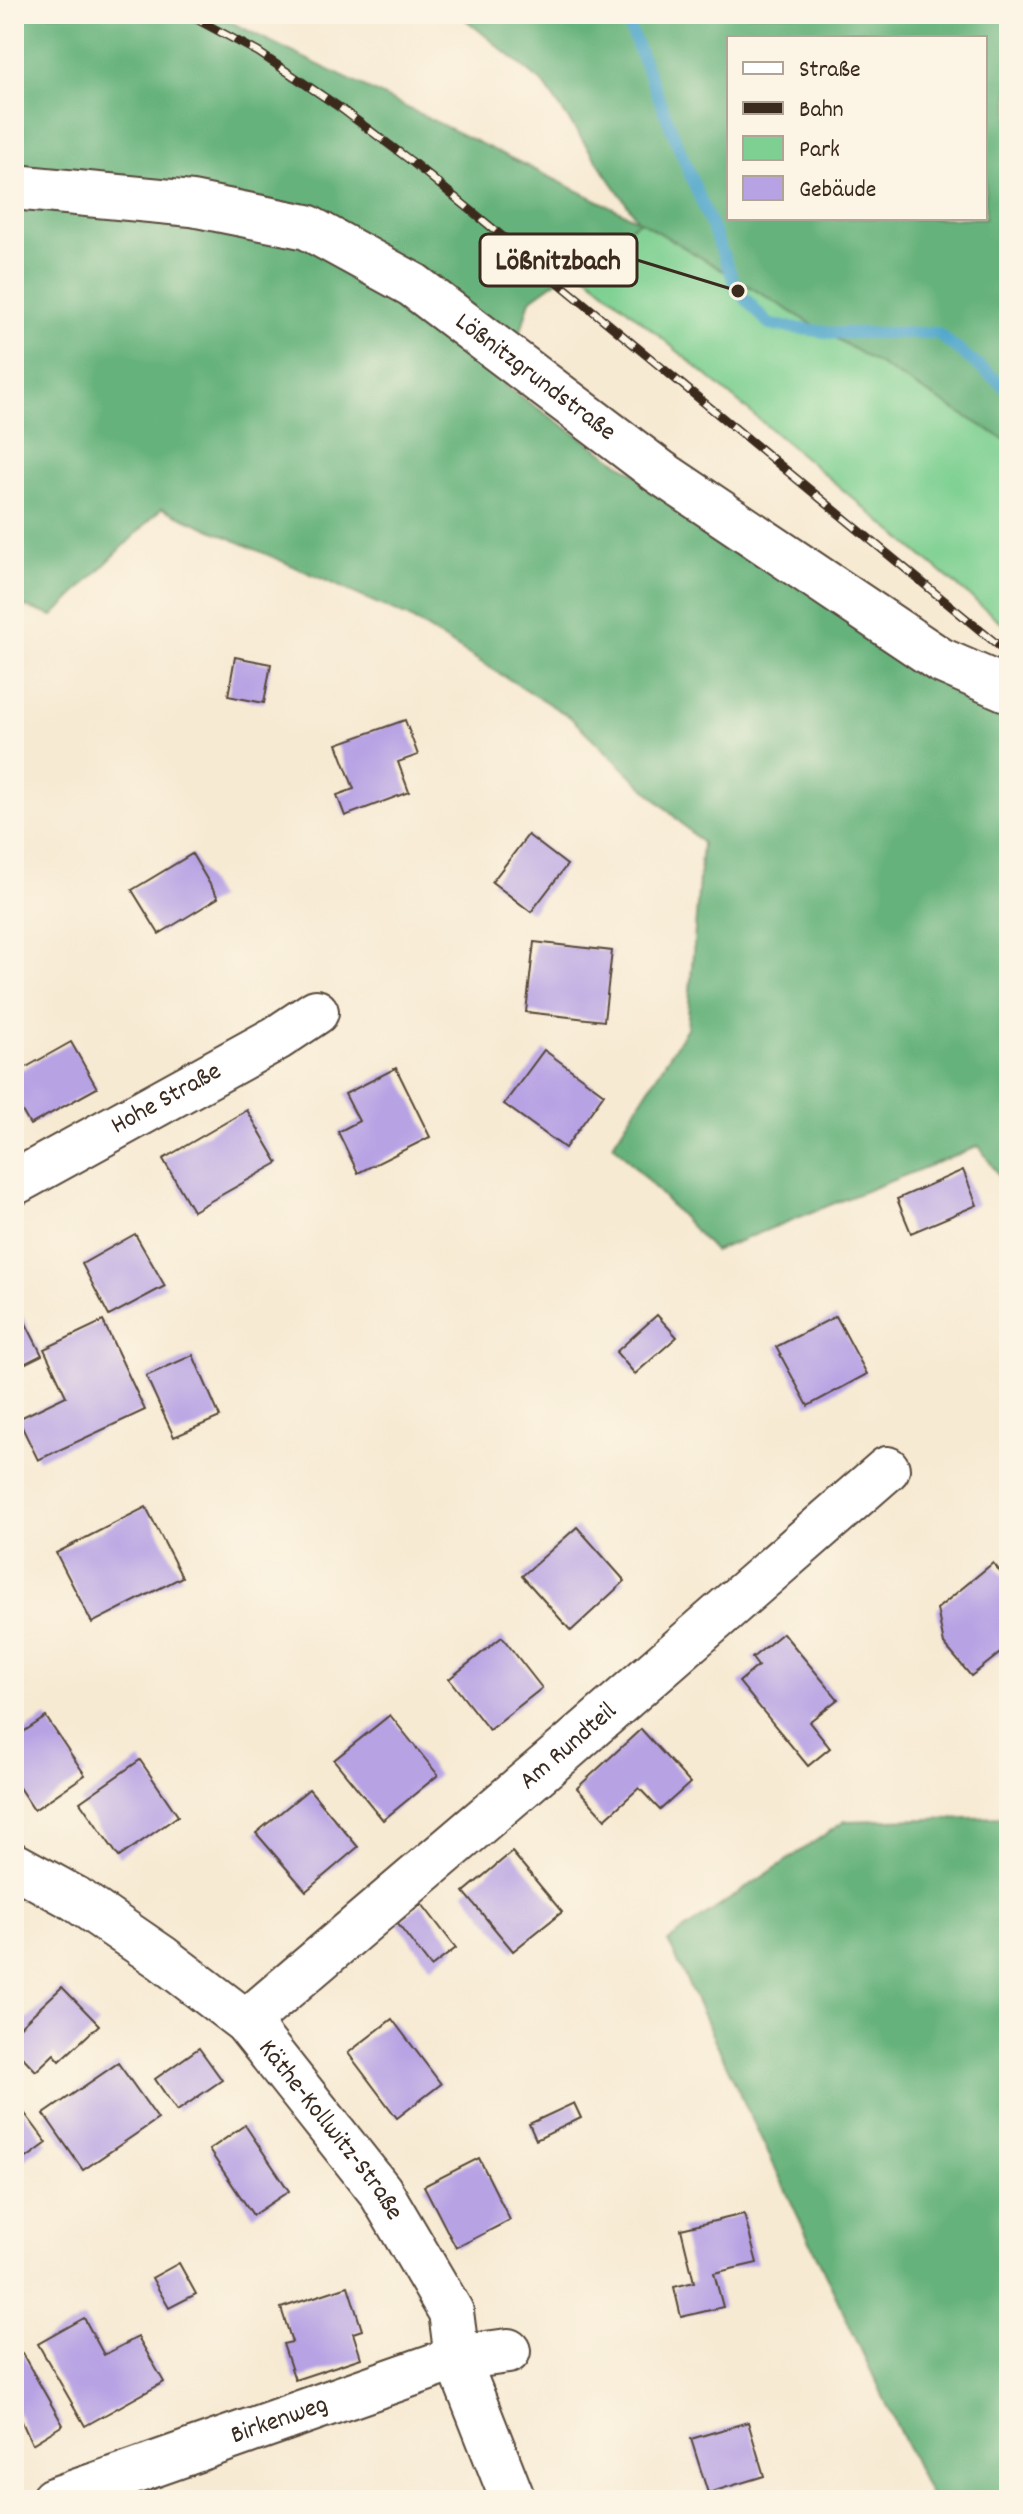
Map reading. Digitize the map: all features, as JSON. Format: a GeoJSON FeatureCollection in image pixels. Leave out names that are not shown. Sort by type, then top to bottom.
{"type":"FeatureCollection","features":[{"type":"Feature","properties":{"kind":"street","name":"Lößnitzgrundstraße"},"geometry":{"type":"LineString","coordinates":[[14,187],[192,204],[307,227],[413,285],[660,472],[940,660],[1009,690]]}},
{"type":"Feature","properties":{"kind":"street","name":"Hohe Straße"},"geometry":{"type":"LineString","coordinates":[[14,1183],[277,1038],[316,1012]]}},
{"type":"Feature","properties":{"kind":"street","name":"Am Rundteil"},"geometry":{"type":"LineString","coordinates":[[246,2022],[554,1760],[887,1469]]}},
{"type":"Feature","properties":{"kind":"street","name":"Käthe-Kollwitz-Straße"},"geometry":{"type":"LineString","coordinates":[[14,1865],[76,1899],[162,1958],[246,2022],[380,2191],[451,2312],[457,2358],[513,2500]]}},
{"type":"Feature","properties":{"kind":"street","name":"Birkenweg"},"geometry":{"type":"LineString","coordinates":[[53,2500],[457,2358],[508,2351]]}},
{"type":"Feature","properties":{"kind":"green space"},"geometry":{"type":"Polygon","coordinates":[[[14,14],[214,14],[638,220],[543,83],[459,14],[1009,14],[1009,442],[640,221],[530,300],[505,386],[893,648],[1009,698],[1009,1191],[979,1146],[714,1251],[613,1144],[687,1028],[702,843],[570,717],[408,617],[162,508],[53,616],[14,603],[14,14]]]}},
{"type":"Feature","properties":{"kind":"green space"},"geometry":{"type":"Polygon","coordinates":[[[640,221],[1009,442],[1009,629],[576,266],[640,221]]]}},
{"type":"Feature","properties":{"kind":"green space"},"geometry":{"type":"Polygon","coordinates":[[[1009,1817],[1009,2500],[932,2500],[668,1941],[845,1821],[1009,1817]]]}},
{"type":"Feature","properties":{"kind":"building"},"geometry":{"type":"Polygon","coordinates":[[[235,657],[271,664],[264,703],[228,696],[235,657]]]}},
{"type":"Feature","properties":{"kind":"building"},"geometry":{"type":"Polygon","coordinates":[[[405,720],[418,755],[398,762],[409,792],[345,816],[337,795],[354,789],[337,744],[405,720]]]}},
{"type":"Feature","properties":{"kind":"building"},"geometry":{"type":"Polygon","coordinates":[[[528,835],[567,865],[531,912],[492,882],[528,835]]]}},
{"type":"Feature","properties":{"kind":"building"},"geometry":{"type":"Polygon","coordinates":[[[192,854],[218,898],[159,934],[132,890],[192,854]]]}},
{"type":"Feature","properties":{"kind":"building"},"geometry":{"type":"Polygon","coordinates":[[[534,942],[612,951],[604,1021],[526,1012],[534,942]]]}},
{"type":"Feature","properties":{"kind":"building"},"geometry":{"type":"Polygon","coordinates":[[[71,1042],[97,1088],[30,1125],[14,1097],[14,1074],[71,1042]]]}},
{"type":"Feature","properties":{"kind":"building"},"geometry":{"type":"Polygon","coordinates":[[[544,1050],[604,1094],[565,1148],[504,1104],[544,1050]]]}},
{"type":"Feature","properties":{"kind":"building"},"geometry":{"type":"Polygon","coordinates":[[[396,1068],[430,1137],[358,1173],[338,1132],[359,1121],[345,1094],[396,1068]]]}},
{"type":"Feature","properties":{"kind":"building"},"geometry":{"type":"Polygon","coordinates":[[[247,1110],[278,1163],[193,1211],[163,1159],[247,1110]]]}},
{"type":"Feature","properties":{"kind":"building"},"geometry":{"type":"Polygon","coordinates":[[[963,1170],[977,1205],[911,1233],[897,1199],[963,1170]]]}},
{"type":"Feature","properties":{"kind":"building"},"geometry":{"type":"Polygon","coordinates":[[[135,1234],[165,1286],[109,1316],[82,1264],[135,1234]]]}},
{"type":"Feature","properties":{"kind":"building"},"geometry":{"type":"Polygon","coordinates":[[[14,1300],[42,1355],[14,1369],[14,1300]]]}},
{"type":"Feature","properties":{"kind":"building"},"geometry":{"type":"Polygon","coordinates":[[[657,1315],[677,1337],[635,1374],[616,1352],[657,1315]]]}},
{"type":"Feature","properties":{"kind":"building"},"geometry":{"type":"Polygon","coordinates":[[[836,1316],[867,1374],[808,1406],[776,1347],[836,1316]]]}},
{"type":"Feature","properties":{"kind":"building"},"geometry":{"type":"Polygon","coordinates":[[[103,1321],[145,1410],[38,1460],[18,1419],[66,1396],[44,1349],[103,1321]]]}},
{"type":"Feature","properties":{"kind":"building"},"geometry":{"type":"Polygon","coordinates":[[[193,1355],[220,1417],[174,1437],[146,1376],[193,1355]]]}},
{"type":"Feature","properties":{"kind":"building"},"geometry":{"type":"Polygon","coordinates":[[[146,1507],[182,1577],[92,1623],[56,1553],[146,1507]]]}},
{"type":"Feature","properties":{"kind":"building"},"geometry":{"type":"Polygon","coordinates":[[[577,1527],[625,1581],[571,1631],[522,1576],[577,1527]]]}},
{"type":"Feature","properties":{"kind":"building"},"geometry":{"type":"Polygon","coordinates":[[[993,1563],[1009,1582],[1009,1646],[971,1676],[944,1644],[937,1609],[993,1563]]]}},
{"type":"Feature","properties":{"kind":"building"},"geometry":{"type":"Polygon","coordinates":[[[783,1633],[838,1699],[809,1722],[830,1748],[808,1766],[739,1682],[758,1666],[752,1658],[783,1633]]]}},
{"type":"Feature","properties":{"kind":"building"},"geometry":{"type":"Polygon","coordinates":[[[502,1637],[542,1688],[489,1730],[449,1679],[502,1637]]]}},
{"type":"Feature","properties":{"kind":"building"},"geometry":{"type":"Polygon","coordinates":[[[390,1715],[438,1775],[383,1820],[334,1760],[390,1715]]]}},
{"type":"Feature","properties":{"kind":"building"},"geometry":{"type":"Polygon","coordinates":[[[46,1717],[85,1775],[34,1810],[14,1780],[14,1738],[46,1717]]]}},
{"type":"Feature","properties":{"kind":"building"},"geometry":{"type":"Polygon","coordinates":[[[641,1729],[690,1783],[660,1810],[639,1788],[605,1819],[577,1788],[641,1729]]]}},
{"type":"Feature","properties":{"kind":"building"},"geometry":{"type":"Polygon","coordinates":[[[140,1760],[178,1816],[119,1857],[80,1802],[140,1760]]]}},
{"type":"Feature","properties":{"kind":"building"},"geometry":{"type":"Polygon","coordinates":[[[309,1789],[358,1847],[306,1891],[256,1833],[309,1789]]]}},
{"type":"Feature","properties":{"kind":"building"},"geometry":{"type":"Polygon","coordinates":[[[512,1852],[562,1912],[513,1951],[464,1892],[512,1852]]]}},
{"type":"Feature","properties":{"kind":"building"},"geometry":{"type":"Polygon","coordinates":[[[422,1904],[456,1948],[431,1967],[397,1923],[422,1904]]]}},
{"type":"Feature","properties":{"kind":"building"},"geometry":{"type":"Polygon","coordinates":[[[62,1987],[99,2025],[60,2061],[54,2054],[36,2071],[14,2048],[14,2032],[62,1987]]]}},
{"type":"Feature","properties":{"kind":"building"},"geometry":{"type":"Polygon","coordinates":[[[392,2019],[441,2084],[397,2118],[348,2053],[392,2019]]]}},
{"type":"Feature","properties":{"kind":"building"},"geometry":{"type":"Polygon","coordinates":[[[199,2048],[222,2080],[177,2111],[155,2079],[199,2048]]]}},
{"type":"Feature","properties":{"kind":"building"},"geometry":{"type":"Polygon","coordinates":[[[118,2063],[158,2119],[83,2170],[44,2114],[118,2063]]]}},
{"type":"Feature","properties":{"kind":"building"},"geometry":{"type":"Polygon","coordinates":[[[574,2103],[581,2118],[536,2140],[529,2124],[574,2103]]]}},
{"type":"Feature","properties":{"kind":"building"},"geometry":{"type":"Polygon","coordinates":[[[23,2111],[47,2143],[14,2167],[14,2118],[23,2111]]]}},
{"type":"Feature","properties":{"kind":"building"},"geometry":{"type":"Polygon","coordinates":[[[245,2125],[289,2191],[253,2215],[209,2150],[245,2125]]]}},
{"type":"Feature","properties":{"kind":"building"},"geometry":{"type":"Polygon","coordinates":[[[479,2158],[510,2220],[456,2248],[424,2186],[479,2158]]]}},
{"type":"Feature","properties":{"kind":"building"},"geometry":{"type":"Polygon","coordinates":[[[744,2214],[757,2263],[714,2273],[723,2307],[681,2317],[674,2287],[694,2282],[681,2229],[744,2214]]]}},
{"type":"Feature","properties":{"kind":"building"},"geometry":{"type":"Polygon","coordinates":[[[179,2263],[196,2294],[169,2308],[152,2278],[179,2263]]]}},
{"type":"Feature","properties":{"kind":"building"},"geometry":{"type":"Polygon","coordinates":[[[348,2286],[362,2330],[353,2333],[361,2358],[295,2380],[283,2344],[292,2342],[281,2308],[348,2286]]]}},
{"type":"Feature","properties":{"kind":"building"},"geometry":{"type":"Polygon","coordinates":[[[84,2318],[104,2355],[138,2337],[164,2382],[85,2426],[38,2344],[84,2318]]]}},
{"type":"Feature","properties":{"kind":"building"},"geometry":{"type":"Polygon","coordinates":[[[22,2353],[63,2425],[32,2444],[14,2404],[14,2357],[22,2353]]]}},
{"type":"Feature","properties":{"kind":"building"},"geometry":{"type":"Polygon","coordinates":[[[748,2422],[764,2476],[708,2493],[691,2439],[748,2422]]]}},
{"type":"Feature","properties":{"kind":"waterway"},"geometry":{"type":"LineString","coordinates":[[620,14],[625,16],[738,291],[770,325],[834,333],[937,333],[1009,390]]}},
{"type":"Feature","properties":{"kind":"railway"},"geometry":{"type":"LineString","coordinates":[[187,14],[258,52],[411,161],[1009,654]]}},
{"type":"Feature","properties":{"kind":"place","name":"Lößnitzbach"},"geometry":{"type":"Point","coordinates":[738,291]}}]}
